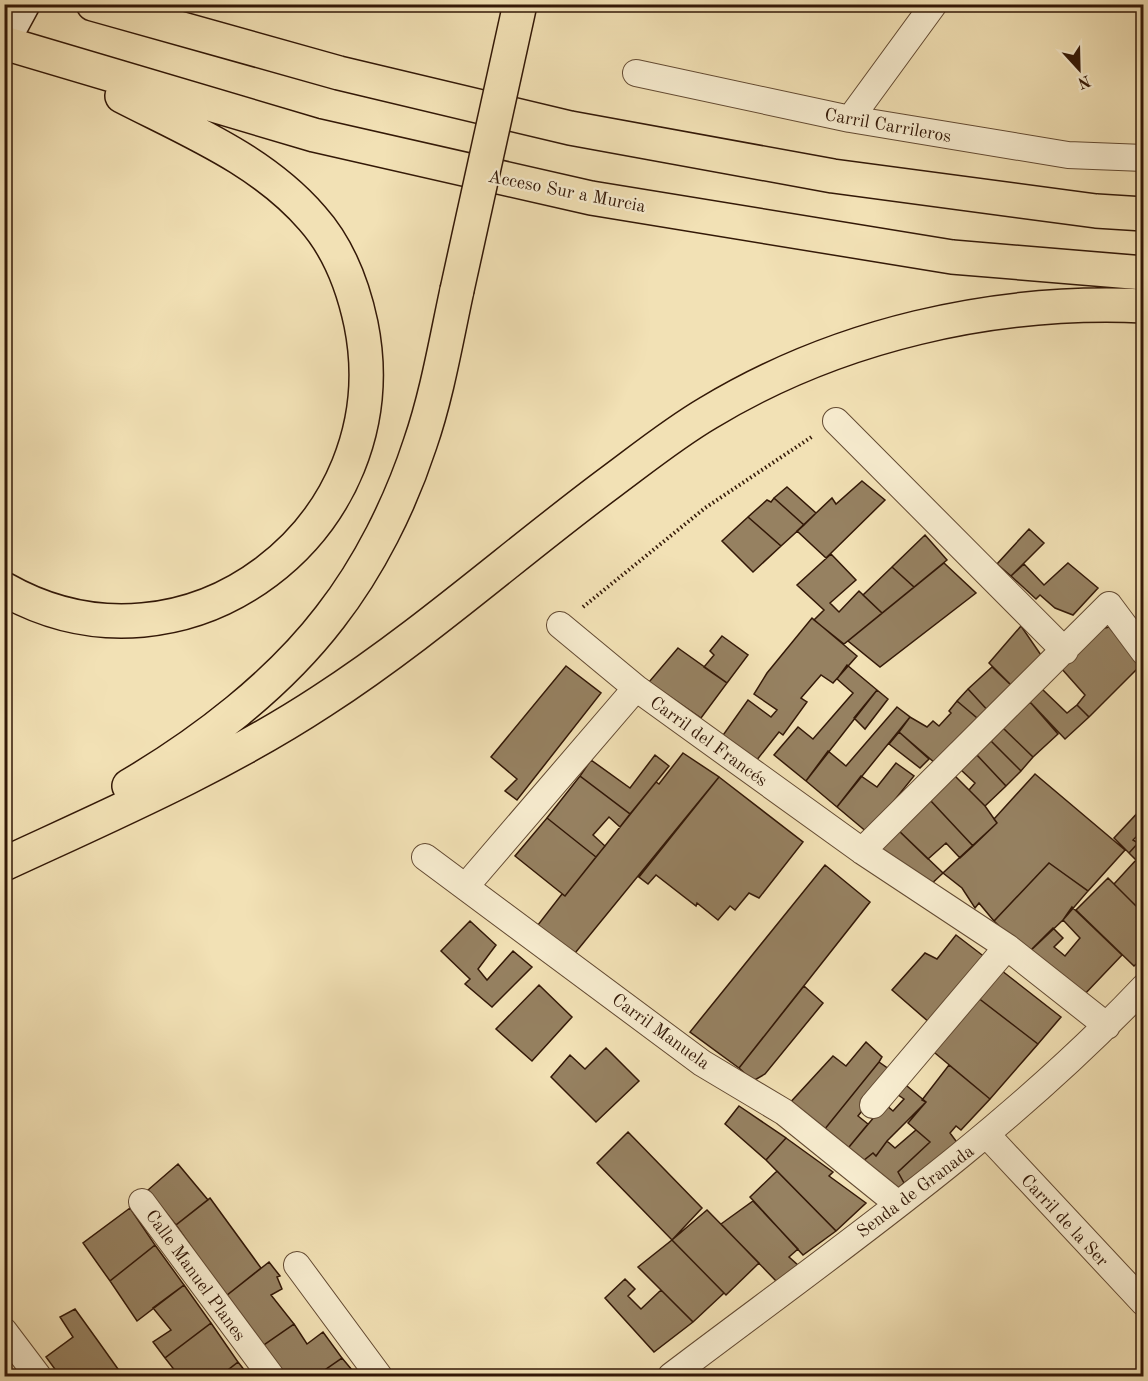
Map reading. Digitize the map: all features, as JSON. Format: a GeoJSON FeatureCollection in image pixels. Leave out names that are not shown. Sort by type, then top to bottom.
{"type":"FeatureCollection","features":[{"type":"Feature","properties":{"kind":"highway"},"geometry":{"type":"LineString","coordinates":[[93,4],[339,73],[570,128],[833,176],[1096,211],[1143,214]]}},
{"type":"Feature","properties":{"kind":"highway"},"geometry":{"type":"LineString","coordinates":[[152,4],[339,73]]}},
{"type":"Feature","properties":{"kind":"highway"},"geometry":{"type":"LineString","coordinates":[[4,856],[132,784],[202,739],[253,696],[330,618],[363,567],[391,516],[420,444],[457,290],[520,4]]}},
{"type":"Feature","properties":{"kind":"highway","name":"Acceso Sur a Murcia"},"geometry":{"type":"LineString","coordinates":[[4,41],[57,61],[314,135],[591,198],[952,257],[1143,273]]}},
{"type":"Feature","properties":{"kind":"highway"},"geometry":{"type":"LineString","coordinates":[[4,589],[56,611],[92,619],[125,621],[166,616],[196,608],[243,587],[274,566],[302,540],[322,516],[352,457],[362,419],[365,345],[357,304],[347,276],[331,245],[313,219],[289,194],[255,167],[57,61]]}},
{"type":"Feature","properties":{"kind":"highway"},"geometry":{"type":"LineString","coordinates":[[4,864],[148,797],[264,736],[321,702],[371,667],[656,448],[706,414],[754,387],[861,345],[926,326],[982,314],[1041,307],[1143,306]]}},
{"type":"Feature","properties":{"kind":"street"},"geometry":{"type":"LineString","coordinates":[[4,41],[23,4]]}},
{"type":"Feature","properties":{"kind":"street"},"geometry":{"type":"LineString","coordinates":[[850,119],[934,4]]}},
{"type":"Feature","properties":{"kind":"street","name":"Carril Carrileros"},"geometry":{"type":"LineString","coordinates":[[636,73],[850,119],[1068,155],[1143,158]]}},
{"type":"Feature","properties":{"kind":"street"},"geometry":{"type":"LineString","coordinates":[[836,421],[1065,651]]}},
{"type":"Feature","properties":{"kind":"street"},"geometry":{"type":"LineString","coordinates":[[862,851],[1109,605],[1143,652]]}},
{"type":"Feature","properties":{"kind":"street","name":"Carril del Francés"},"geometry":{"type":"LineString","coordinates":[[560,625],[636,688],[862,851],[1007,947],[1107,1026]]}},
{"type":"Feature","properties":{"kind":"street"},"geometry":{"type":"LineString","coordinates":[[466,886],[636,688]]}},
{"type":"Feature","properties":{"kind":"street","name":"Carril Manuela"},"geometry":{"type":"LineString","coordinates":[[425,856],[702,1063],[784,1112],[898,1204]]}},
{"type":"Feature","properties":{"kind":"street"},"geometry":{"type":"LineString","coordinates":[[873,1105],[1007,947]]}},
{"type":"Feature","properties":{"kind":"street","name":"Senda de Granada"},"geometry":{"type":"LineString","coordinates":[[671,1377],[987,1135],[1107,1026],[1143,987]]}},
{"type":"Feature","properties":{"kind":"street","name":"Carril de la Ser"},"geometry":{"type":"LineString","coordinates":[[987,1135],[1143,1304]]}},
{"type":"Feature","properties":{"kind":"street","name":"Calle Manuel Planes"},"geometry":{"type":"LineString","coordinates":[[142,1202],[271,1377]]}},
{"type":"Feature","properties":{"kind":"street"},"geometry":{"type":"LineString","coordinates":[[297,1264],[379,1377]]}},
{"type":"Feature","properties":{"kind":"street"},"geometry":{"type":"LineString","coordinates":[[4,1331],[38,1377]]}},
{"type":"Feature","properties":{"kind":"path"},"geometry":{"type":"LineString","coordinates":[[560,625],[705,508],[836,421]]}},
{"type":"Feature","properties":{"kind":"building"},"geometry":{"type":"Polygon","coordinates":[[[862,481],[885,500],[826,558],[797,531],[832,498],[836,504],[862,481]]]}},
{"type":"Feature","properties":{"kind":"building"},"geometry":{"type":"Polygon","coordinates":[[[787,487],[816,513],[804,525],[774,498],[787,487]]]}},
{"type":"Feature","properties":{"kind":"building"},"geometry":{"type":"Polygon","coordinates":[[[774,498],[804,525],[781,546],[748,517],[767,500],[771,502],[774,498]]]}},
{"type":"Feature","properties":{"kind":"building"},"geometry":{"type":"Polygon","coordinates":[[[748,517],[781,546],[753,572],[722,541],[748,517]]]}},
{"type":"Feature","properties":{"kind":"building"},"geometry":{"type":"Polygon","coordinates":[[[1029,529],[1044,543],[1011,576],[997,564],[1029,529]]]}},
{"type":"Feature","properties":{"kind":"building"},"geometry":{"type":"Polygon","coordinates":[[[925,535],[947,560],[914,587],[892,567],[925,535]]]}},
{"type":"Feature","properties":{"kind":"building"},"geometry":{"type":"Polygon","coordinates":[[[831,554],[856,580],[830,603],[839,612],[859,591],[882,613],[844,644],[814,620],[824,610],[797,585],[831,554]]]}},
{"type":"Feature","properties":{"kind":"building"},"geometry":{"type":"Polygon","coordinates":[[[944,563],[976,593],[880,667],[848,641],[944,563]]]}},
{"type":"Feature","properties":{"kind":"building"},"geometry":{"type":"Polygon","coordinates":[[[1068,563],[1098,588],[1073,615],[1055,608],[1040,595],[1036,599],[1011,576],[1024,564],[1044,585],[1068,563]]]}},
{"type":"Feature","properties":{"kind":"building"},"geometry":{"type":"Polygon","coordinates":[[[892,567],[914,587],[882,613],[863,595],[892,567]]]}},
{"type":"Feature","properties":{"kind":"building"},"geometry":{"type":"Polygon","coordinates":[[[812,618],[857,656],[833,683],[821,675],[801,698],[807,702],[783,735],[779,732],[756,761],[721,738],[748,700],[771,717],[777,710],[754,694],[767,673],[812,618]]]}},
{"type":"Feature","properties":{"kind":"building"},"geometry":{"type":"Polygon","coordinates":[[[1021,626],[1043,658],[1015,689],[989,663],[1021,626]]]}},
{"type":"Feature","properties":{"kind":"building"},"geometry":{"type":"Polygon","coordinates":[[[1109,627],[1141,665],[1089,717],[1077,705],[1085,695],[1061,668],[1097,630],[1109,627]]]}},
{"type":"Feature","properties":{"kind":"building"},"geometry":{"type":"Polygon","coordinates":[[[722,636],[748,655],[727,683],[704,667],[714,655],[710,651],[722,636]]]}},
{"type":"Feature","properties":{"kind":"building"},"geometry":{"type":"Polygon","coordinates":[[[678,648],[727,683],[701,718],[649,682],[678,648]]]}},
{"type":"Feature","properties":{"kind":"building"},"geometry":{"type":"Polygon","coordinates":[[[847,665],[877,690],[806,781],[774,755],[798,727],[813,739],[853,693],[837,679],[847,665]]]}},
{"type":"Feature","properties":{"kind":"building"},"geometry":{"type":"Polygon","coordinates":[[[566,666],[601,693],[517,800],[505,791],[517,779],[491,757],[566,666]]]}},
{"type":"Feature","properties":{"kind":"building"},"geometry":{"type":"Polygon","coordinates":[[[992,667],[1015,689],[991,714],[968,689],[992,667]]]}},
{"type":"Feature","properties":{"kind":"building"},"geometry":{"type":"Polygon","coordinates":[[[968,689],[991,714],[983,723],[957,701],[968,689]]]}},
{"type":"Feature","properties":{"kind":"building"},"geometry":{"type":"Polygon","coordinates":[[[1042,689],[1067,713],[1077,705],[1089,717],[1065,739],[1030,702],[1042,689]]]}},
{"type":"Feature","properties":{"kind":"building"},"geometry":{"type":"Polygon","coordinates":[[[877,690],[888,699],[865,729],[854,718],[877,690]]]}},
{"type":"Feature","properties":{"kind":"building"},"geometry":{"type":"Polygon","coordinates":[[[957,701],[983,723],[935,763],[899,732],[910,717],[927,727],[933,721],[939,726],[951,713],[949,711],[957,701]]]}},
{"type":"Feature","properties":{"kind":"building"},"geometry":{"type":"Polygon","coordinates":[[[1030,702],[1058,734],[1033,757],[1003,728],[1030,702]]]}},
{"type":"Feature","properties":{"kind":"building"},"geometry":{"type":"Polygon","coordinates":[[[897,707],[910,717],[837,807],[806,781],[828,751],[846,766],[897,707]]]}},
{"type":"Feature","properties":{"kind":"building"},"geometry":{"type":"Polygon","coordinates":[[[1003,728],[1033,757],[1021,771],[991,741],[1003,728]]]}},
{"type":"Feature","properties":{"kind":"building"},"geometry":{"type":"Polygon","coordinates":[[[899,732],[929,759],[920,768],[889,744],[899,732]]]}},
{"type":"Feature","properties":{"kind":"building"},"geometry":{"type":"Polygon","coordinates":[[[991,741],[1021,771],[1006,786],[976,754],[991,741]]]}},
{"type":"Feature","properties":{"kind":"building"},"geometry":{"type":"Polygon","coordinates":[[[683,753],[719,777],[571,958],[534,930],[562,894],[565,896],[656,782],[659,784],[683,753]]]}},
{"type":"Feature","properties":{"kind":"building"},"geometry":{"type":"Polygon","coordinates":[[[976,754],[1006,786],[985,806],[969,790],[975,783],[960,769],[976,754]]]}},
{"type":"Feature","properties":{"kind":"building"},"geometry":{"type":"Polygon","coordinates":[[[655,755],[669,766],[630,814],[580,776],[591,760],[630,788],[655,755]]]}},
{"type":"Feature","properties":{"kind":"building"},"geometry":{"type":"Polygon","coordinates":[[[896,763],[914,776],[868,833],[837,807],[861,776],[877,787],[896,763]]]}},
{"type":"Feature","properties":{"kind":"building"},"geometry":{"type":"Polygon","coordinates":[[[1035,774],[1125,850],[1088,891],[1049,863],[994,921],[979,903],[975,908],[962,888],[943,873],[997,823],[994,819],[1035,774]]]}},
{"type":"Feature","properties":{"kind":"building"},"geometry":{"type":"Polygon","coordinates":[[[580,776],[630,814],[620,827],[609,817],[593,835],[605,846],[596,857],[547,818],[580,776]]]}},
{"type":"Feature","properties":{"kind":"building"},"geometry":{"type":"Polygon","coordinates":[[[955,776],[985,806],[997,823],[973,846],[930,800],[955,776]]]}},
{"type":"Feature","properties":{"kind":"building"},"geometry":{"type":"Polygon","coordinates":[[[719,777],[803,842],[759,898],[749,893],[735,910],[730,906],[718,920],[656,875],[648,884],[639,877],[719,777]]]}},
{"type":"Feature","properties":{"kind":"building"},"geometry":{"type":"Polygon","coordinates":[[[930,800],[973,846],[960,858],[946,843],[928,859],[896,828],[930,800]]]}},
{"type":"Feature","properties":{"kind":"building"},"geometry":{"type":"Polygon","coordinates":[[[1144,806],[1144,829],[1133,840],[1138,843],[1129,853],[1114,838],[1144,806]]]}},
{"type":"Feature","properties":{"kind":"building"},"geometry":{"type":"Polygon","coordinates":[[[547,818],[596,857],[565,896],[515,856],[547,818]]]}},
{"type":"Feature","properties":{"kind":"building"},"geometry":{"type":"Polygon","coordinates":[[[896,828],[943,873],[928,887],[877,849],[896,828]]]}},
{"type":"Feature","properties":{"kind":"building"},"geometry":{"type":"Polygon","coordinates":[[[1138,843],[1144,849],[1144,914],[1114,884],[1136,860],[1129,853],[1138,843]]]}},
{"type":"Feature","properties":{"kind":"building"},"geometry":{"type":"Polygon","coordinates":[[[1049,863],[1088,891],[1063,920],[1027,954],[994,921],[1049,863]]]}},
{"type":"Feature","properties":{"kind":"building"},"geometry":{"type":"Polygon","coordinates":[[[825,865],[870,902],[739,1068],[690,1032],[825,865]]]}},
{"type":"Feature","properties":{"kind":"building"},"geometry":{"type":"Polygon","coordinates":[[[1108,878],[1144,914],[1144,957],[1134,966],[1076,910],[1108,878]]]}},
{"type":"Feature","properties":{"kind":"building"},"geometry":{"type":"Polygon","coordinates":[[[1072,907],[1122,955],[1082,997],[1027,954],[1053,928],[1063,938],[1054,947],[1065,956],[1080,938],[1063,920],[1072,907]]]}},
{"type":"Feature","properties":{"kind":"building"},"geometry":{"type":"Polygon","coordinates":[[[470,921],[496,945],[478,969],[487,980],[513,951],[532,967],[492,1007],[465,984],[470,979],[441,951],[470,921]]]}},
{"type":"Feature","properties":{"kind":"building"},"geometry":{"type":"Polygon","coordinates":[[[956,935],[986,958],[930,1023],[892,990],[925,953],[937,959],[956,935]]]}},
{"type":"Feature","properties":{"kind":"building"},"geometry":{"type":"Polygon","coordinates":[[[997,967],[1061,1017],[1038,1044],[973,994],[997,967]]]}},
{"type":"Feature","properties":{"kind":"building"},"geometry":{"type":"Polygon","coordinates":[[[539,985],[572,1017],[532,1061],[496,1029],[539,985]]]}},
{"type":"Feature","properties":{"kind":"building"},"geometry":{"type":"Polygon","coordinates":[[[804,986],[823,1003],[765,1074],[753,1081],[739,1068],[804,986]]]}},
{"type":"Feature","properties":{"kind":"building"},"geometry":{"type":"Polygon","coordinates":[[[973,994],[1038,1044],[990,1099],[929,1048],[973,994]]]}},
{"type":"Feature","properties":{"kind":"building"},"geometry":{"type":"Polygon","coordinates":[[[866,1042],[882,1057],[820,1135],[787,1106],[833,1056],[846,1066],[866,1042]]]}},
{"type":"Feature","properties":{"kind":"building"},"geometry":{"type":"Polygon","coordinates":[[[606,1048],[639,1081],[596,1122],[551,1077],[570,1055],[585,1069],[606,1048]]]}},
{"type":"Feature","properties":{"kind":"building"},"geometry":{"type":"Polygon","coordinates":[[[879,1062],[893,1072],[858,1116],[868,1124],[844,1153],[820,1135],[879,1062]]]}},
{"type":"Feature","properties":{"kind":"building"},"geometry":{"type":"Polygon","coordinates":[[[949,1065],[990,1099],[961,1130],[956,1126],[950,1133],[959,1145],[904,1183],[898,1172],[930,1142],[908,1123],[926,1102],[922,1100],[949,1065]]]}},
{"type":"Feature","properties":{"kind":"building"},"geometry":{"type":"Polygon","coordinates":[[[901,1081],[926,1102],[887,1141],[876,1156],[873,1153],[858,1165],[844,1153],[885,1104],[893,1111],[904,1099],[894,1092],[901,1081]]]}},
{"type":"Feature","properties":{"kind":"building"},"geometry":{"type":"Polygon","coordinates":[[[739,1106],[786,1138],[766,1160],[725,1124],[739,1106]]]}},
{"type":"Feature","properties":{"kind":"building"},"geometry":{"type":"Polygon","coordinates":[[[916,1130],[930,1142],[898,1172],[904,1183],[892,1193],[858,1165],[873,1153],[876,1156],[887,1141],[895,1148],[916,1130]]]}},
{"type":"Feature","properties":{"kind":"building"},"geometry":{"type":"Polygon","coordinates":[[[628,1132],[702,1208],[672,1240],[597,1163],[628,1132]]]}},
{"type":"Feature","properties":{"kind":"building"},"geometry":{"type":"Polygon","coordinates":[[[786,1138],[833,1172],[829,1176],[866,1203],[836,1231],[766,1160],[786,1138]]]}},
{"type":"Feature","properties":{"kind":"building"},"geometry":{"type":"Polygon","coordinates":[[[178,1164],[208,1200],[176,1225],[148,1190],[178,1164]]]}},
{"type":"Feature","properties":{"kind":"building"},"geometry":{"type":"Polygon","coordinates":[[[777,1171],[836,1231],[803,1255],[750,1197],[777,1171]]]}},
{"type":"Feature","properties":{"kind":"building"},"geometry":{"type":"Polygon","coordinates":[[[210,1198],[261,1268],[226,1296],[176,1225],[210,1198]]]}},
{"type":"Feature","properties":{"kind":"building"},"geometry":{"type":"Polygon","coordinates":[[[753,1201],[798,1249],[789,1257],[799,1266],[778,1283],[721,1224],[753,1201]]]}},
{"type":"Feature","properties":{"kind":"building"},"geometry":{"type":"Polygon","coordinates":[[[130,1208],[155,1245],[110,1281],[83,1243],[130,1208]]]}},
{"type":"Feature","properties":{"kind":"building"},"geometry":{"type":"Polygon","coordinates":[[[707,1210],[759,1263],[726,1295],[672,1240],[707,1210]]]}},
{"type":"Feature","properties":{"kind":"building"},"geometry":{"type":"Polygon","coordinates":[[[672,1240],[724,1293],[693,1322],[638,1267],[672,1240]]]}},
{"type":"Feature","properties":{"kind":"building"},"geometry":{"type":"Polygon","coordinates":[[[155,1245],[184,1285],[137,1321],[110,1281],[155,1245]]]}},
{"type":"Feature","properties":{"kind":"building"},"geometry":{"type":"Polygon","coordinates":[[[269,1262],[280,1276],[277,1277],[282,1289],[271,1295],[294,1324],[261,1347],[226,1296],[269,1262]]]}},
{"type":"Feature","properties":{"kind":"building"},"geometry":{"type":"Polygon","coordinates":[[[625,1279],[635,1289],[628,1296],[641,1309],[661,1290],[693,1322],[654,1352],[605,1298],[625,1279]]]}},
{"type":"Feature","properties":{"kind":"building"},"geometry":{"type":"Polygon","coordinates":[[[184,1285],[211,1323],[165,1358],[153,1342],[171,1330],[153,1308],[184,1285]]]}},
{"type":"Feature","properties":{"kind":"building"},"geometry":{"type":"Polygon","coordinates":[[[75,1309],[123,1376],[60,1376],[46,1357],[73,1337],[60,1317],[75,1309]]]}},
{"type":"Feature","properties":{"kind":"building"},"geometry":{"type":"Polygon","coordinates":[[[211,1323],[238,1362],[220,1376],[179,1376],[165,1358],[211,1323]]]}},
{"type":"Feature","properties":{"kind":"building"},"geometry":{"type":"Polygon","coordinates":[[[294,1324],[307,1344],[323,1332],[342,1358],[316,1376],[283,1376],[261,1347],[294,1324]]]}},
{"type":"Feature","properties":{"kind":"building"},"geometry":{"type":"Polygon","coordinates":[[[342,1358],[357,1376],[316,1376],[342,1358]]]}},
{"type":"Feature","properties":{"kind":"building"},"geometry":{"type":"Polygon","coordinates":[[[238,1362],[249,1376],[220,1376],[238,1362]]]}}]}
